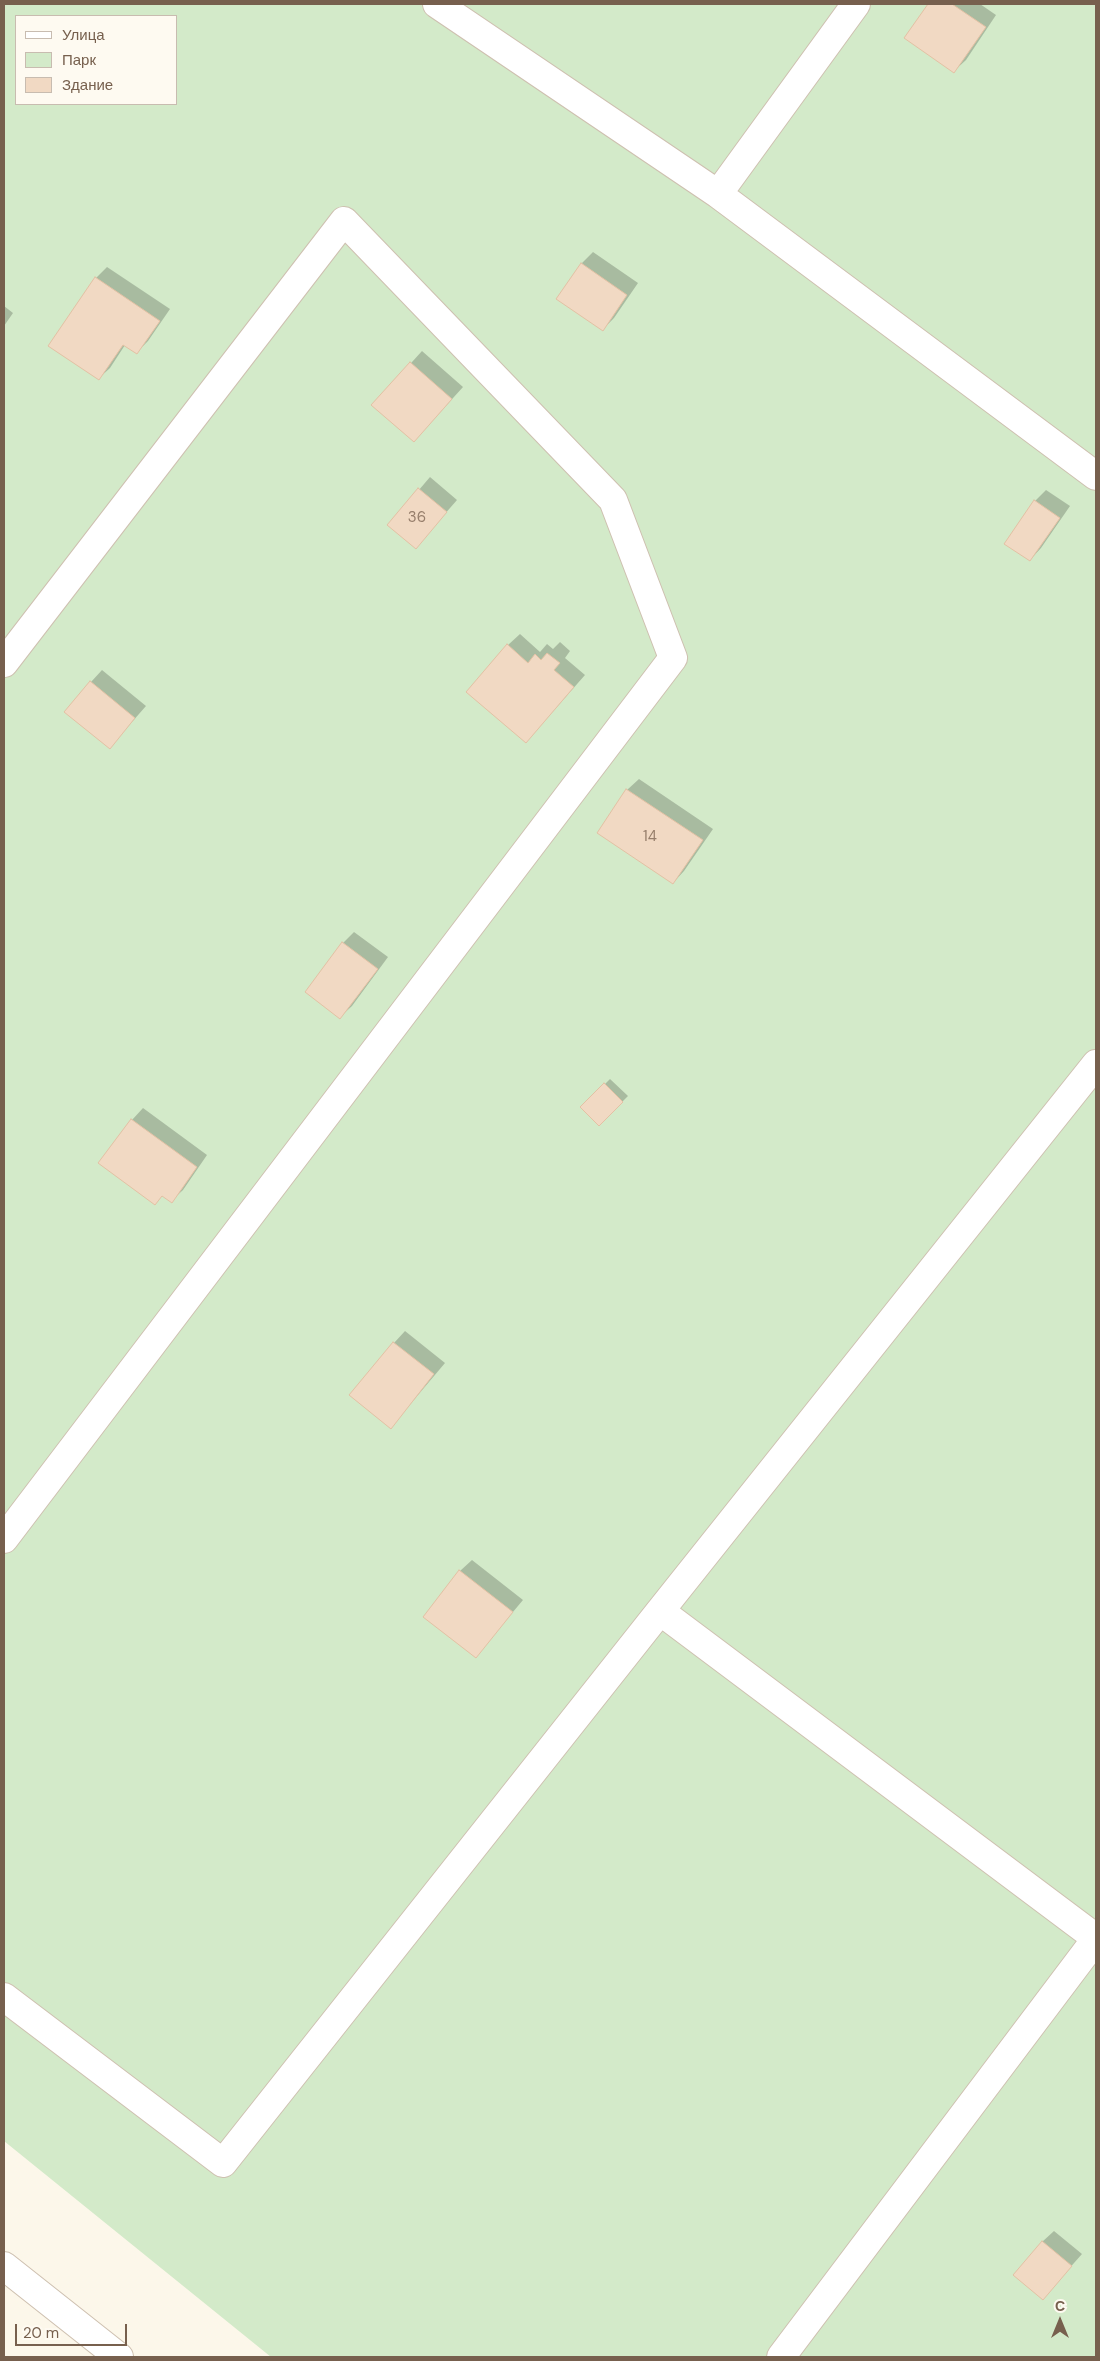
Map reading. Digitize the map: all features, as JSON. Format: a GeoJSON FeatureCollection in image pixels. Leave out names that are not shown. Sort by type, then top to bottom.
{"type":"FeatureCollection","features":[{"type":"Feature","properties":{"kind":"street"},"geometry":{"type":"LineString","coordinates":[[437,4],[718,194],[1096,476]]}},
{"type":"Feature","properties":{"kind":"street"},"geometry":{"type":"LineString","coordinates":[[718,194],[856,4]]}},
{"type":"Feature","properties":{"kind":"street"},"geometry":{"type":"LineString","coordinates":[[4,663],[344,221],[614,500],[673,658],[4,1539]]}},
{"type":"Feature","properties":{"kind":"street"},"geometry":{"type":"LineString","coordinates":[[4,1997],[223,2163],[1096,1064]]}},
{"type":"Feature","properties":{"kind":"street"},"geometry":{"type":"LineString","coordinates":[[660,1611],[1096,1938],[781,2357]]}},
{"type":"Feature","properties":{"kind":"street"},"geometry":{"type":"LineString","coordinates":[[4,2266],[119,2357]]}},
{"type":"Feature","properties":{"kind":"green space"},"geometry":{"type":"Polygon","coordinates":[[[4,4],[1096,4],[1096,2357],[271,2357],[4,2141],[4,4]]]}},
{"type":"Feature","properties":{"kind":"building"},"geometry":{"type":"Polygon","coordinates":[[[928,4],[952,4],[986,27],[954,73],[904,38],[928,4]]]}},
{"type":"Feature","properties":{"kind":"building"},"geometry":{"type":"Polygon","coordinates":[[[581,263],[627,295],[603,331],[556,299],[581,263]]]}},
{"type":"Feature","properties":{"kind":"building"},"geometry":{"type":"Polygon","coordinates":[[[95,277],[160,321],[137,354],[123,345],[99,380],[48,346],[95,277]]]}},
{"type":"Feature","properties":{"kind":"building"},"geometry":{"type":"Polygon","coordinates":[[[410,362],[452,399],[414,442],[371,405],[410,362]]]}},
{"type":"Feature","properties":{"kind":"building"},"geometry":{"type":"Polygon","coordinates":[[[418,488],[447,512],[416,549],[387,525],[418,488]]]}},
{"type":"Feature","properties":{"kind":"building"},"geometry":{"type":"Polygon","coordinates":[[[1034,500],[1060,518],[1030,561],[1004,544],[1034,500]]]}},
{"type":"Feature","properties":{"kind":"building"},"geometry":{"type":"Polygon","coordinates":[[[507,644],[528,663],[535,654],[541,660],[547,653],[560,663],[554,670],[574,687],[526,743],[466,692],[507,644]]]}},
{"type":"Feature","properties":{"kind":"building"},"geometry":{"type":"Polygon","coordinates":[[[90,681],[135,718],[110,749],[64,712],[90,681]]]}},
{"type":"Feature","properties":{"kind":"building"},"geometry":{"type":"Polygon","coordinates":[[[626,789],[703,840],[673,884],[597,833],[626,789]]]}},
{"type":"Feature","properties":{"kind":"building"},"geometry":{"type":"Polygon","coordinates":[[[342,942],[378,969],[340,1019],[305,992],[342,942]]]}},
{"type":"Feature","properties":{"kind":"building"},"geometry":{"type":"Polygon","coordinates":[[[604,1083],[623,1102],[599,1126],[580,1107],[604,1083]]]}},
{"type":"Feature","properties":{"kind":"building"},"geometry":{"type":"Polygon","coordinates":[[[131,1119],[197,1167],[172,1203],[162,1196],[155,1205],[98,1163],[131,1119]]]}},
{"type":"Feature","properties":{"kind":"building"},"geometry":{"type":"Polygon","coordinates":[[[393,1342],[434,1374],[391,1429],[349,1395],[393,1342]]]}},
{"type":"Feature","properties":{"kind":"building"},"geometry":{"type":"Polygon","coordinates":[[[459,1570],[513,1612],[476,1658],[423,1617],[459,1570]]]}},
{"type":"Feature","properties":{"kind":"building"},"geometry":{"type":"Polygon","coordinates":[[[1042,2241],[1072,2266],[1043,2300],[1013,2275],[1042,2241]]]}}]}
